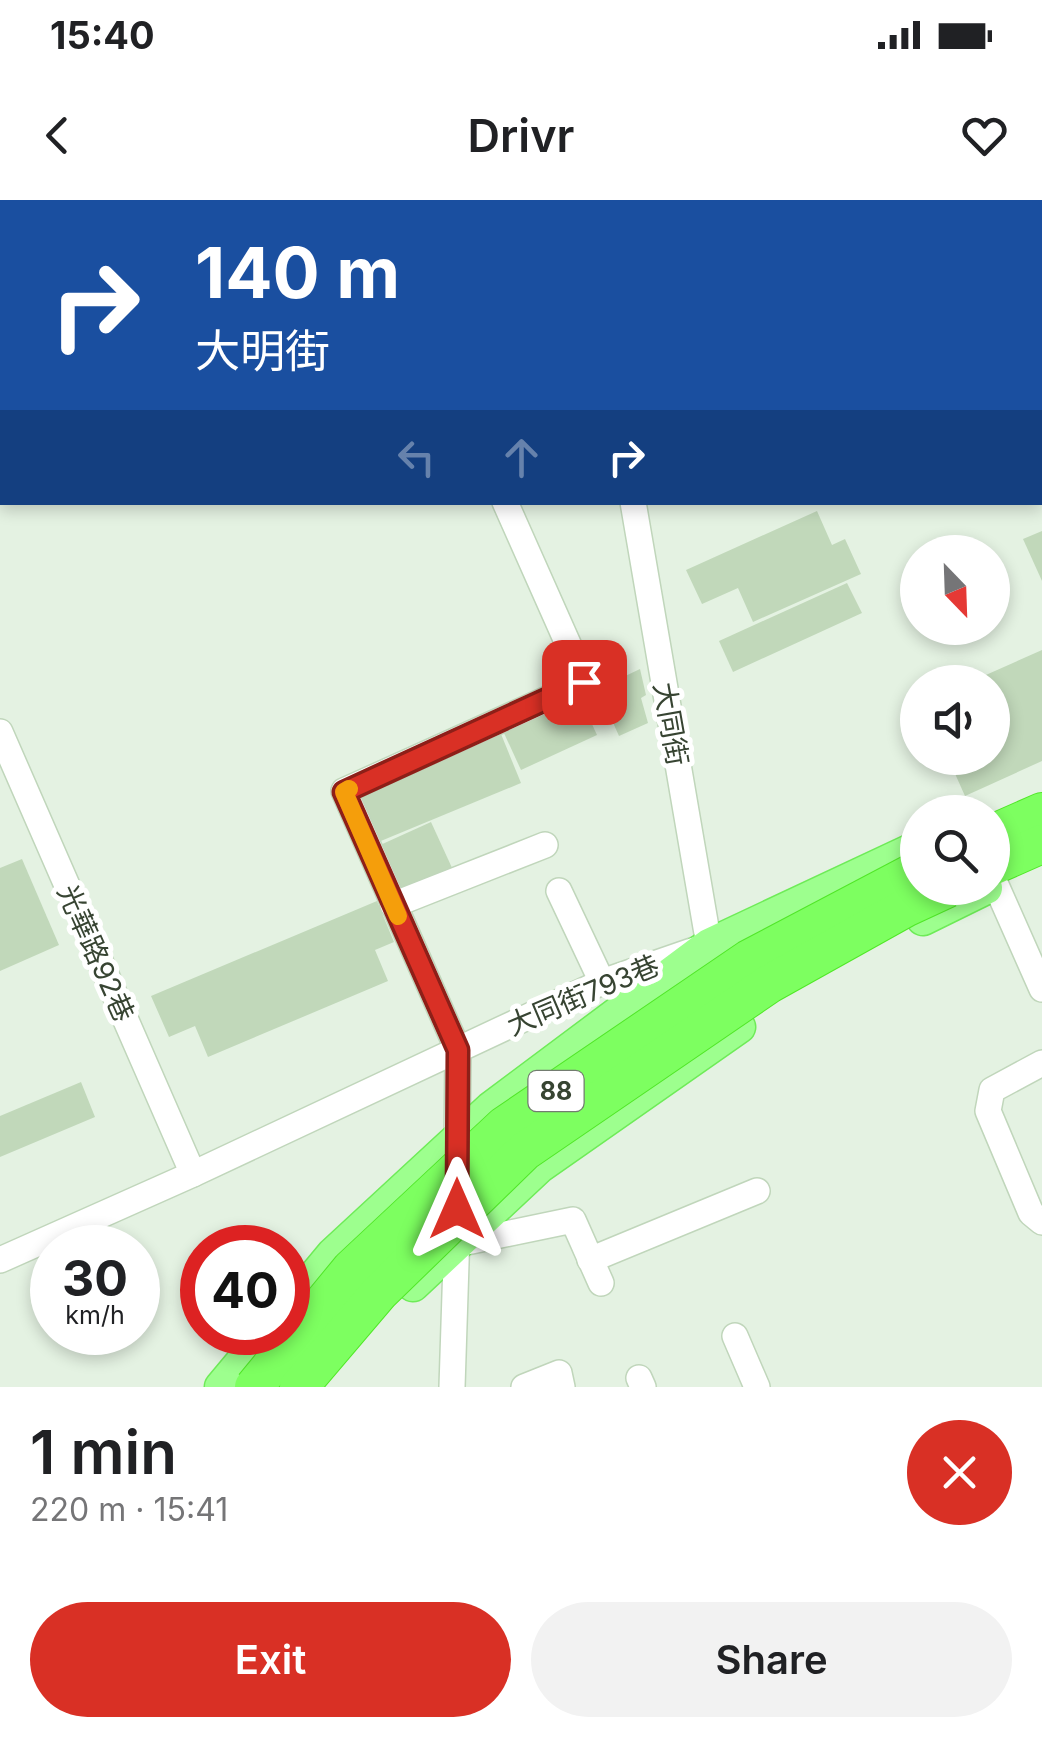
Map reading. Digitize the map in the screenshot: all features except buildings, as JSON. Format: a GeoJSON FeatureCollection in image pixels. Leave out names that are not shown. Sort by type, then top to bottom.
{"type":"FeatureCollection","features":[{"type":"Feature","properties":{"kind":"highway"},"geometry":{"type":"LineString","coordinates":[[1010,826],[1042,812]]}},
{"type":"Feature","properties":{"kind":"highway"},"geometry":{"type":"LineString","coordinates":[[1010,867],[1042,844]]}},
{"type":"Feature","properties":{"kind":"highway","name":"88"},"geometry":{"type":"LineString","coordinates":[[254,1387],[351,1269],[504,1126],[749,960],[900,880]]}},
{"type":"Feature","properties":{"kind":"highway","name":"88"},"geometry":{"type":"LineString","coordinates":[[299,1387],[379,1292],[525,1150],[770,984],[910,905]]}},
{"type":"Feature","properties":{"kind":"main road"},"geometry":{"type":"LineString","coordinates":[[1010,806],[1042,792]]}},
{"type":"Feature","properties":{"kind":"main road"},"geometry":{"type":"LineString","coordinates":[[310,1282],[333,1254],[491,1108],[709,945],[900,855]]}},
{"type":"Feature","properties":{"kind":"main road"},"geometry":{"type":"LineString","coordinates":[[1010,874],[1042,864]]}},
{"type":"Feature","properties":{"kind":"main road"},"geometry":{"type":"LineString","coordinates":[[320,1387],[392,1304],[539,1167],[780,998],[946,905]]}},
{"type":"Feature","properties":{"kind":"main road"},"geometry":{"type":"LineString","coordinates":[[221,1387],[248,1355]]}},
{"type":"Feature","properties":{"kind":"street"},"geometry":{"type":"LineString","coordinates":[[452,1387],[458,1050],[344,792],[584,682],[506,505]]}},
{"type":"Feature","properties":{"kind":"street","name":"大同街"},"geometry":{"type":"LineString","coordinates":[[634,505],[709,945]]}},
{"type":"Feature","properties":{"kind":"street","name":"光華路92巷"},"geometry":{"type":"LineString","coordinates":[[0,732],[193,1174]]}},
{"type":"Feature","properties":{"kind":"street"},"geometry":{"type":"LineString","coordinates":[[393,905],[545,845]]}},
{"type":"Feature","properties":{"kind":"street"},"geometry":{"type":"LineString","coordinates":[[559,891],[602,982]]}},
{"type":"Feature","properties":{"kind":"street"},"geometry":{"type":"LineString","coordinates":[[1003,905],[1042,989]]}},
{"type":"Feature","properties":{"kind":"street","name":"大同街793巷"},"geometry":{"type":"LineString","coordinates":[[0,1260],[602,982],[709,945]]}},
{"type":"Feature","properties":{"kind":"street"},"geometry":{"type":"LineString","coordinates":[[1042,1063],[992,1090],[988,1111],[1031,1212],[1042,1222]]}},
{"type":"Feature","properties":{"kind":"street"},"geometry":{"type":"LineString","coordinates":[[457,1244],[572,1220],[596,1272],[757,1192]]}},
{"type":"Feature","properties":{"kind":"street"},"geometry":{"type":"LineString","coordinates":[[735,1336],[757,1387]]}},
{"type":"Feature","properties":{"kind":"street"},"geometry":{"type":"LineString","coordinates":[[524,1387],[559,1373],[562,1387]]}},
{"type":"Feature","properties":{"kind":"slow traffic"},"geometry":{"type":"LineString","coordinates":[[349,789],[344,792],[398,916]]}},
{"type":"Feature","properties":{"kind":"route"},"geometry":{"type":"LineString","coordinates":[[457,1209],[458,1050],[344,792],[584,682]]}}]}
